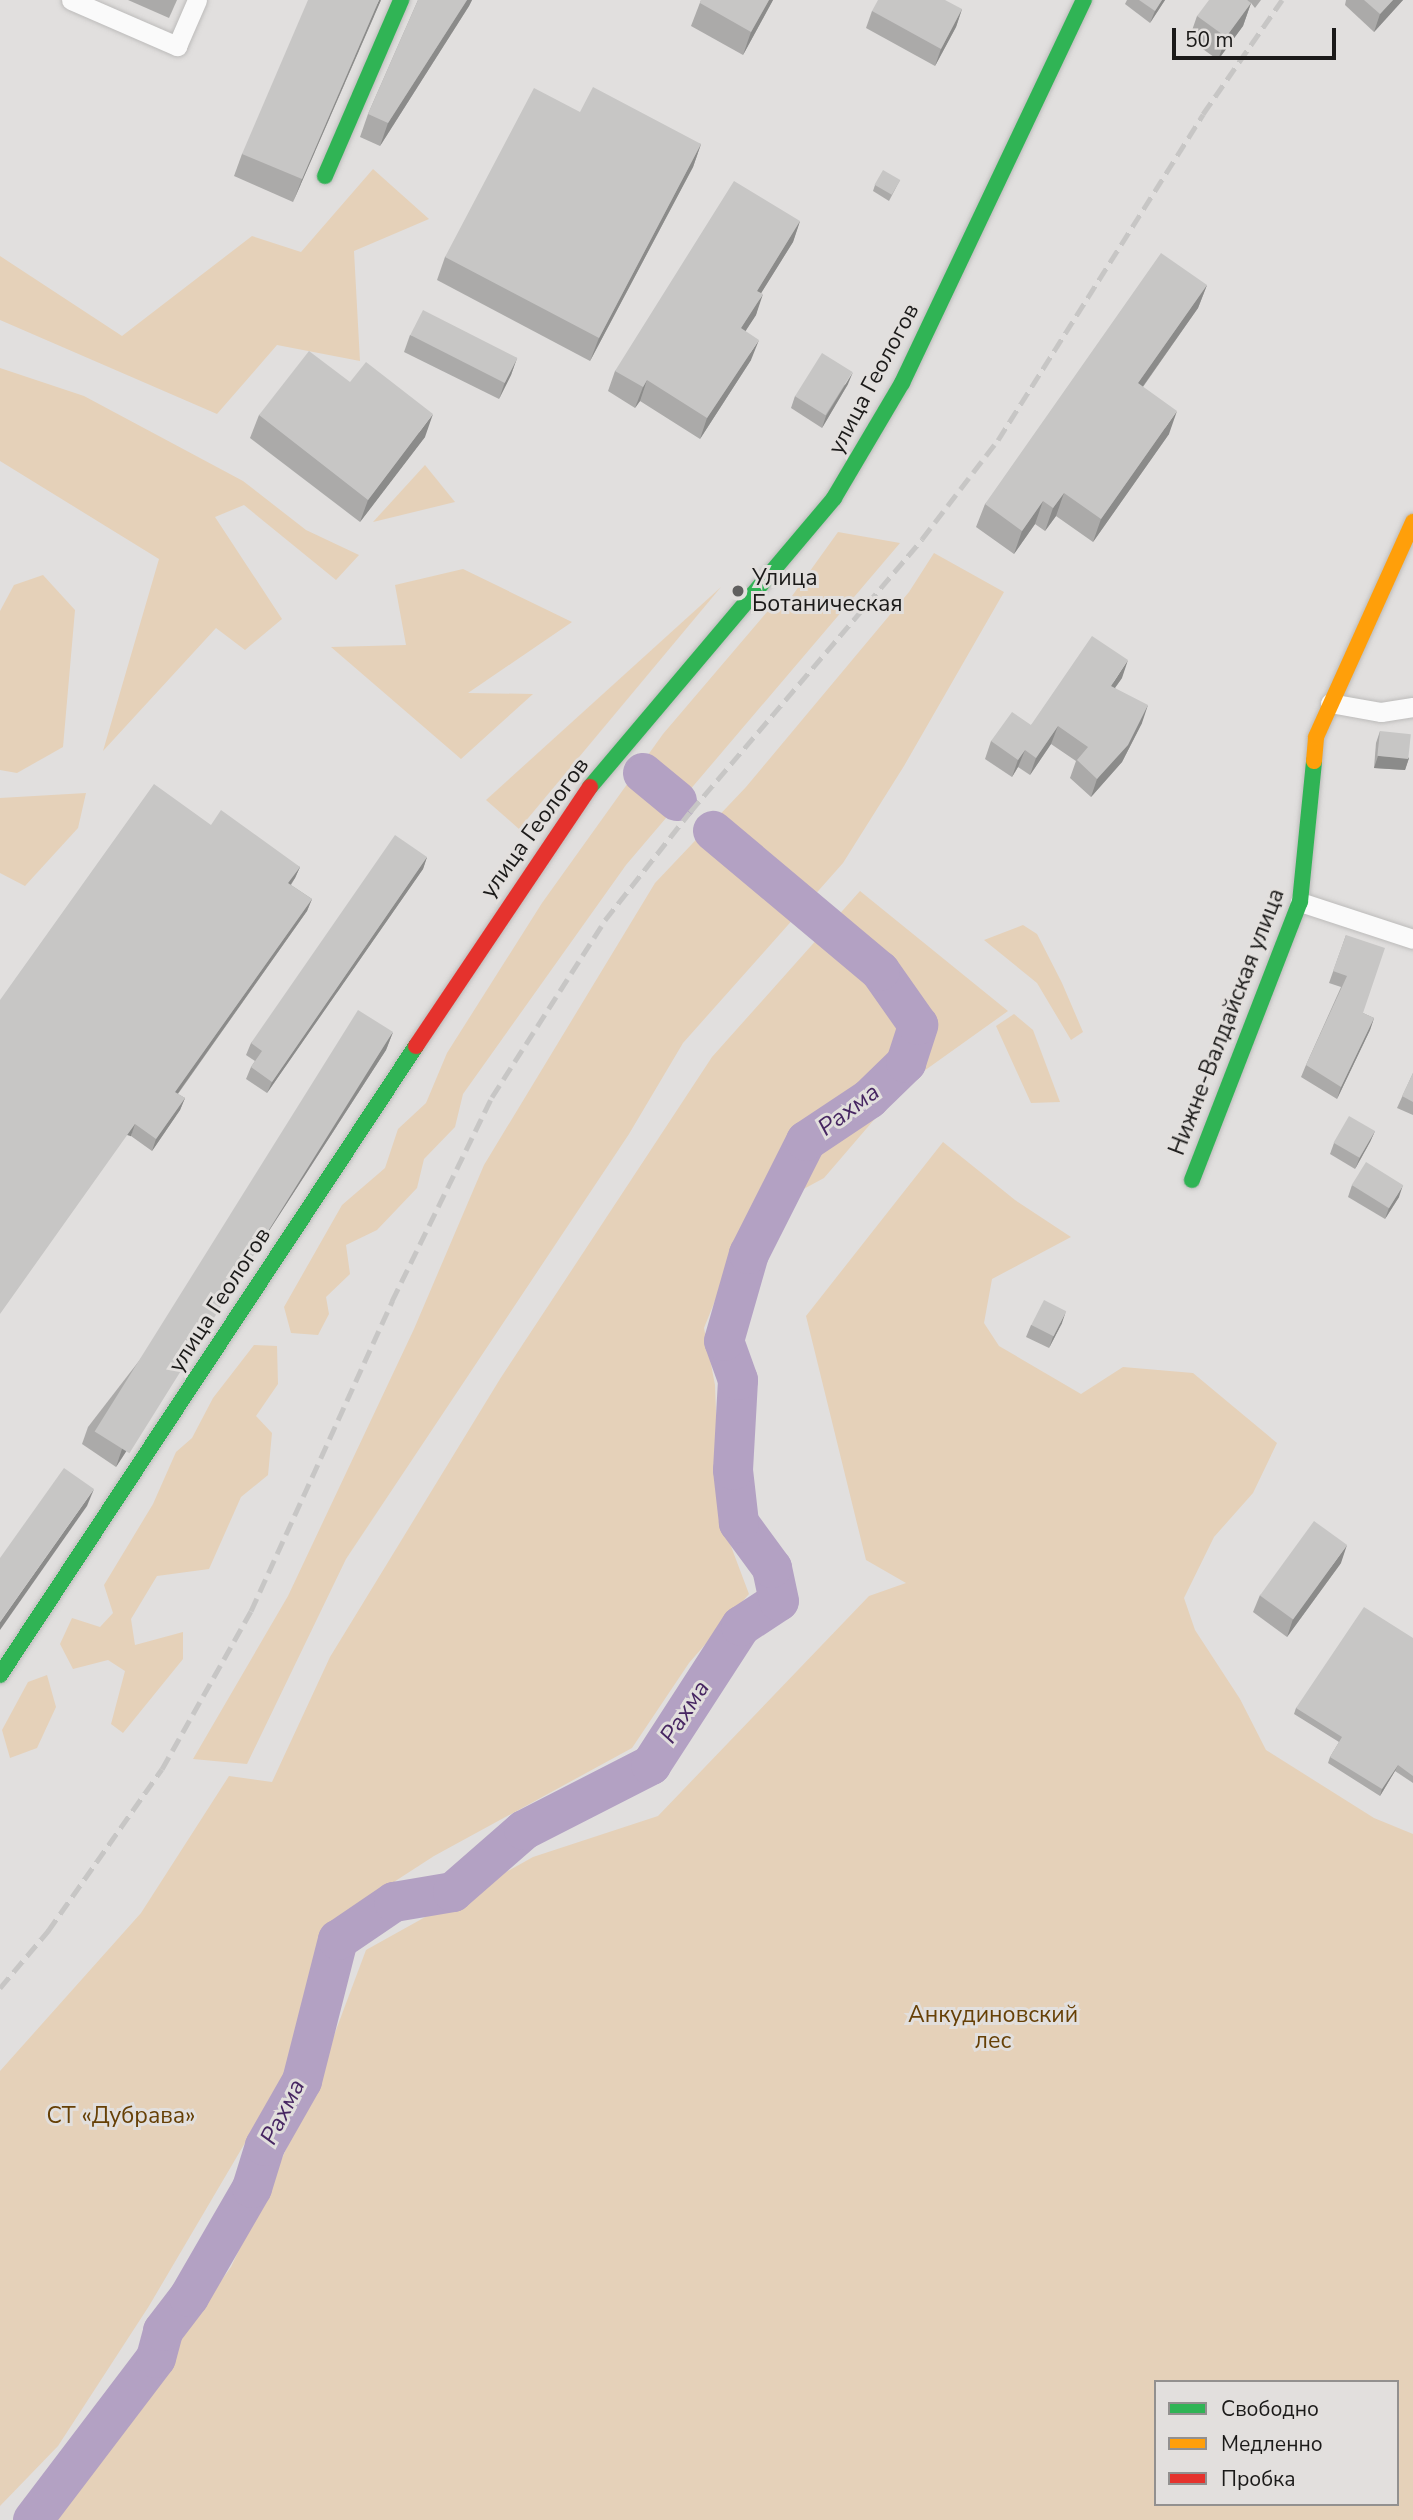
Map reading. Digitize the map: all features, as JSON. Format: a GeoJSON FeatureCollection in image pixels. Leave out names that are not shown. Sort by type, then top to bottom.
{"type":"FeatureCollection","features":[{"type":"Feature","properties":{"kind":"street"},"geometry":{"type":"LineString","coordinates":[[71,0],[177,46],[197,0]]}},
{"type":"Feature","properties":{"kind":"street"},"geometry":{"type":"LineString","coordinates":[[325,176],[401,0]]}},
{"type":"Feature","properties":{"kind":"street","name":"улица Геологов"},"geometry":{"type":"LineString","coordinates":[[0,1675],[574,806],[834,498],[902,383],[1084,0]]}},
{"type":"Feature","properties":{"kind":"street","name":"Нижне-Валдайская улица"},"geometry":{"type":"LineString","coordinates":[[1192,1180],[1300,902],[1316,737],[1413,522]]}},
{"type":"Feature","properties":{"kind":"street"},"geometry":{"type":"LineString","coordinates":[[1330,703],[1381,712],[1413,707]]}},
{"type":"Feature","properties":{"kind":"street"},"geometry":{"type":"LineString","coordinates":[[1300,902],[1413,939]]}},
{"type":"Feature","properties":{"kind":"green space"},"geometry":{"type":"Polygon","coordinates":[[[373,169],[429,219],[354,251],[360,361],[277,345],[217,414],[0,320],[0,256],[122,336],[252,236],[301,252],[373,169]]]}},
{"type":"Feature","properties":{"kind":"green space"},"geometry":{"type":"Polygon","coordinates":[[[0,368],[84,396],[243,481],[306,530],[359,555],[336,580],[244,505],[215,517],[282,619],[245,650],[216,628],[103,751],[159,559],[0,461],[0,368]]]}},
{"type":"Feature","properties":{"kind":"green space"},"geometry":{"type":"Polygon","coordinates":[[[425,465],[455,502],[373,522],[425,465]]]}},
{"type":"Feature","properties":{"kind":"green space"},"geometry":{"type":"Polygon","coordinates":[[[838,532],[900,543],[626,865],[463,1094],[455,1127],[424,1159],[417,1188],[377,1230],[346,1245],[350,1274],[326,1297],[329,1314],[318,1335],[291,1333],[284,1307],[342,1205],[385,1168],[398,1129],[426,1103],[447,1053],[542,903],[663,734],[772,606],[787,603],[838,532]]]}},
{"type":"Feature","properties":{"kind":"green space"},"geometry":{"type":"Polygon","coordinates":[[[934,553],[1004,592],[904,766],[843,863],[683,1043],[629,1134],[346,1559],[247,1764],[193,1759],[288,1596],[414,1329],[484,1165],[655,883],[746,787],[909,592],[934,553]]]}},
{"type":"Feature","properties":{"kind":"green space"},"geometry":{"type":"Polygon","coordinates":[[[463,569],[572,622],[468,693],[533,694],[461,759],[331,647],[406,645],[395,585],[463,569]]]}},
{"type":"Feature","properties":{"kind":"green space"},"geometry":{"type":"Polygon","coordinates":[[[43,575],[75,610],[63,747],[17,773],[0,770],[0,611],[14,585],[43,575]]]}},
{"type":"Feature","properties":{"kind":"green space"},"geometry":{"type":"Polygon","coordinates":[[[721,587],[519,829],[486,800],[721,587]]]}},
{"type":"Feature","properties":{"kind":"green space"},"geometry":{"type":"Polygon","coordinates":[[[86,793],[78,828],[25,886],[0,873],[0,798],[86,793]]]}},
{"type":"Feature","properties":{"kind":"green space","name":"СТ «Дубрава»"},"geometry":{"type":"Polygon","coordinates":[[[860,891],[1008,1011],[903,1086],[824,1178],[748,1219],[704,1328],[715,1385],[720,1517],[749,1594],[689,1663],[632,1748],[434,1856],[329,1924],[285,2075],[149,2306],[58,2446],[0,2506],[0,2071],[141,1913],[229,1776],[272,1782],[330,1657],[500,1379],[712,1057],[860,891]]]}},
{"type":"Feature","properties":{"kind":"green space"},"geometry":{"type":"Polygon","coordinates":[[[1023,925],[1037,934],[1083,1032],[1071,1040],[1037,983],[984,940],[1023,925]]]}},
{"type":"Feature","properties":{"kind":"green space"},"geometry":{"type":"Polygon","coordinates":[[[1014,1014],[1033,1030],[1060,1102],[1031,1103],[996,1026],[1014,1014]]]}},
{"type":"Feature","properties":{"kind":"green space","name":"Анкудиновский лес"},"geometry":{"type":"Polygon","coordinates":[[[943,1142],[1015,1200],[1071,1237],[992,1279],[984,1323],[999,1346],[1081,1394],[1123,1367],[1193,1373],[1277,1443],[1253,1493],[1214,1537],[1184,1598],[1195,1630],[1240,1699],[1266,1750],[1374,1818],[1413,1834],[1413,2520],[47,2520],[231,2267],[312,2094],[366,1950],[533,1857],[658,1816],[869,1596],[906,1583],[866,1560],[806,1316],[943,1142]]]}},
{"type":"Feature","properties":{"kind":"green space"},"geometry":{"type":"Polygon","coordinates":[[[254,1345],[277,1346],[278,1384],[256,1416],[272,1433],[268,1475],[241,1497],[209,1569],[157,1576],[131,1619],[135,1645],[183,1632],[183,1659],[123,1733],[111,1724],[125,1671],[108,1660],[73,1669],[60,1644],[72,1618],[100,1627],[113,1613],[104,1585],[153,1504],[176,1452],[192,1438],[213,1398],[254,1345]]]}},
{"type":"Feature","properties":{"kind":"green space"},"geometry":{"type":"Polygon","coordinates":[[[47,1675],[56,1707],[37,1748],[10,1758],[2,1730],[28,1682],[47,1675]]]}},
{"type":"Feature","properties":{"kind":"building"},"geometry":{"type":"Polygon","coordinates":[[[308,0],[379,0],[302,179],[242,154],[308,0]]]}},
{"type":"Feature","properties":{"kind":"building"},"geometry":{"type":"Polygon","coordinates":[[[418,0],[467,0],[388,123],[368,114],[418,0]]]}},
{"type":"Feature","properties":{"kind":"building"},"geometry":{"type":"Polygon","coordinates":[[[701,0],[769,0],[751,32],[700,3],[701,0]]]}},
{"type":"Feature","properties":{"kind":"building"},"geometry":{"type":"Polygon","coordinates":[[[878,0],[945,0],[962,9],[941,49],[872,11],[878,0]]]}},
{"type":"Feature","properties":{"kind":"building"},"geometry":{"type":"Polygon","coordinates":[[[1139,0],[1162,0],[1155,11],[1139,0]]]}},
{"type":"Feature","properties":{"kind":"building"},"geometry":{"type":"Polygon","coordinates":[[[1209,0],[1247,0],[1251,3],[1226,37],[1197,16],[1209,0]]]}},
{"type":"Feature","properties":{"kind":"building"},"geometry":{"type":"Polygon","coordinates":[[[1364,0],[1393,0],[1380,14],[1364,0]]]}},
{"type":"Feature","properties":{"kind":"building"},"geometry":{"type":"Polygon","coordinates":[[[593,87],[701,144],[599,338],[445,257],[534,88],[580,112],[593,87]]]}},
{"type":"Feature","properties":{"kind":"building"},"geometry":{"type":"Polygon","coordinates":[[[883,170],[900,180],[892,195],[874,185],[883,170]]]}},
{"type":"Feature","properties":{"kind":"building"},"geometry":{"type":"Polygon","coordinates":[[[734,181],[800,221],[757,291],[763,294],[741,328],[759,340],[707,418],[647,380],[643,387],[615,371],[734,181]]]}},
{"type":"Feature","properties":{"kind":"building"},"geometry":{"type":"Polygon","coordinates":[[[1161,253],[1207,285],[1138,383],[1177,411],[1101,519],[1064,493],[1053,508],[1043,501],[1022,531],[985,504],[1161,253]]]}},
{"type":"Feature","properties":{"kind":"building"},"geometry":{"type":"Polygon","coordinates":[[[423,310],[517,358],[505,383],[410,335],[423,310]]]}},
{"type":"Feature","properties":{"kind":"building"},"geometry":{"type":"Polygon","coordinates":[[[309,351],[350,382],[366,362],[433,414],[368,500],[259,415],[309,351]]]}},
{"type":"Feature","properties":{"kind":"building"},"geometry":{"type":"Polygon","coordinates":[[[822,353],[853,372],[826,415],[795,396],[822,353]]]}},
{"type":"Feature","properties":{"kind":"building"},"geometry":{"type":"Polygon","coordinates":[[[1092,636],[1128,660],[1111,686],[1148,705],[1128,745],[1097,779],[1077,760],[1088,747],[1058,726],[1036,758],[1025,750],[1018,760],[991,741],[1012,712],[1031,725],[1092,636]]]}},
{"type":"Feature","properties":{"kind":"building"},"geometry":{"type":"Polygon","coordinates":[[[1380,731],[1411,734],[1408,759],[1377,756],[1380,731]]]}},
{"type":"Feature","properties":{"kind":"building"},"geometry":{"type":"Polygon","coordinates":[[[154,784],[211,825],[221,810],[300,867],[288,883],[312,899],[175,1092],[185,1098],[156,1139],[135,1124],[0,1314],[0,1000],[154,784]]]}},
{"type":"Feature","properties":{"kind":"building"},"geometry":{"type":"Polygon","coordinates":[[[395,835],[427,857],[272,1082],[251,1067],[262,1051],[251,1043],[395,835]]]}},
{"type":"Feature","properties":{"kind":"building"},"geometry":{"type":"Polygon","coordinates":[[[1346,935],[1385,948],[1363,1013],[1374,1018],[1341,1087],[1306,1065],[1347,976],[1333,971],[1346,935]]]}},
{"type":"Feature","properties":{"kind":"building"},"geometry":{"type":"Polygon","coordinates":[[[358,1010],[393,1032],[129,1453],[95,1431],[358,1010]]]}},
{"type":"Feature","properties":{"kind":"building"},"geometry":{"type":"Polygon","coordinates":[[[1413,1073],[1413,1102],[1402,1096],[1413,1073]]]}},
{"type":"Feature","properties":{"kind":"building"},"geometry":{"type":"Polygon","coordinates":[[[1349,1116],[1375,1131],[1359,1158],[1334,1143],[1349,1116]]]}},
{"type":"Feature","properties":{"kind":"building"},"geometry":{"type":"Polygon","coordinates":[[[1366,1162],[1403,1185],[1389,1208],[1352,1185],[1366,1162]]]}},
{"type":"Feature","properties":{"kind":"building"},"geometry":{"type":"Polygon","coordinates":[[[1044,1300],[1066,1311],[1054,1336],[1031,1325],[1044,1300]]]}},
{"type":"Feature","properties":{"kind":"building"},"geometry":{"type":"Polygon","coordinates":[[[64,1468],[94,1489],[0,1622],[0,1558],[64,1468]]]}},
{"type":"Feature","properties":{"kind":"building"},"geometry":{"type":"Polygon","coordinates":[[[1314,1521],[1347,1545],[1293,1620],[1260,1595],[1314,1521]]]}},
{"type":"Feature","properties":{"kind":"building"},"geometry":{"type":"Polygon","coordinates":[[[1364,1607],[1413,1638],[1413,1776],[1398,1765],[1382,1789],[1330,1757],[1342,1737],[1296,1708],[1364,1607]]]}},
{"type":"Feature","properties":{"kind":"waterway","name":"Рахма"},"geometry":{"type":"LineString","coordinates":[[643,773],[677,801]]}},
{"type":"Feature","properties":{"kind":"waterway","name":"Рахма"},"geometry":{"type":"LineString","coordinates":[[33,2520],[156,2358],[163,2331],[189,2297],[252,2188],[265,2146],[302,2081],[338,1940],[394,1902],[453,1892],[524,1830],[651,1765],[741,1626],[779,1601],[772,1568],[739,1523],[733,1470],[738,1380],[724,1341],[749,1254],[806,1141],[869,1099],[906,1063],[918,1025],[880,971],[713,831]]}},
{"type":"Feature","properties":{"kind":"railway"},"geometry":{"type":"LineString","coordinates":[[0,1988],[48,1931],[162,1769],[251,1611],[392,1301],[492,1097],[605,920],[690,812],[922,539],[998,440],[1203,114],[1282,0]]}},
{"type":"Feature","properties":{"kind":"traffic: fast"},"geometry":{"type":"LineString","coordinates":[[325,176],[401,0]]}},
{"type":"Feature","properties":{"kind":"traffic: fast"},"geometry":{"type":"LineString","coordinates":[[590,787],[834,498],[902,383],[1084,0]]}},
{"type":"Feature","properties":{"kind":"traffic: fast"},"geometry":{"type":"LineString","coordinates":[[1192,1180],[1300,902],[1314,761]]}},
{"type":"Feature","properties":{"kind":"traffic: fast"},"geometry":{"type":"LineString","coordinates":[[0,1675],[416,1046]]}},
{"type":"Feature","properties":{"kind":"traffic: slow"},"geometry":{"type":"LineString","coordinates":[[1314,761],[1316,737],[1413,522]]}},
{"type":"Feature","properties":{"kind":"traffic: jam"},"geometry":{"type":"LineString","coordinates":[[416,1046],[590,787]]}},
{"type":"Feature","properties":{"kind":"place","name":"Улица Ботаническая"},"geometry":{"type":"Point","coordinates":[738,591]}}]}
